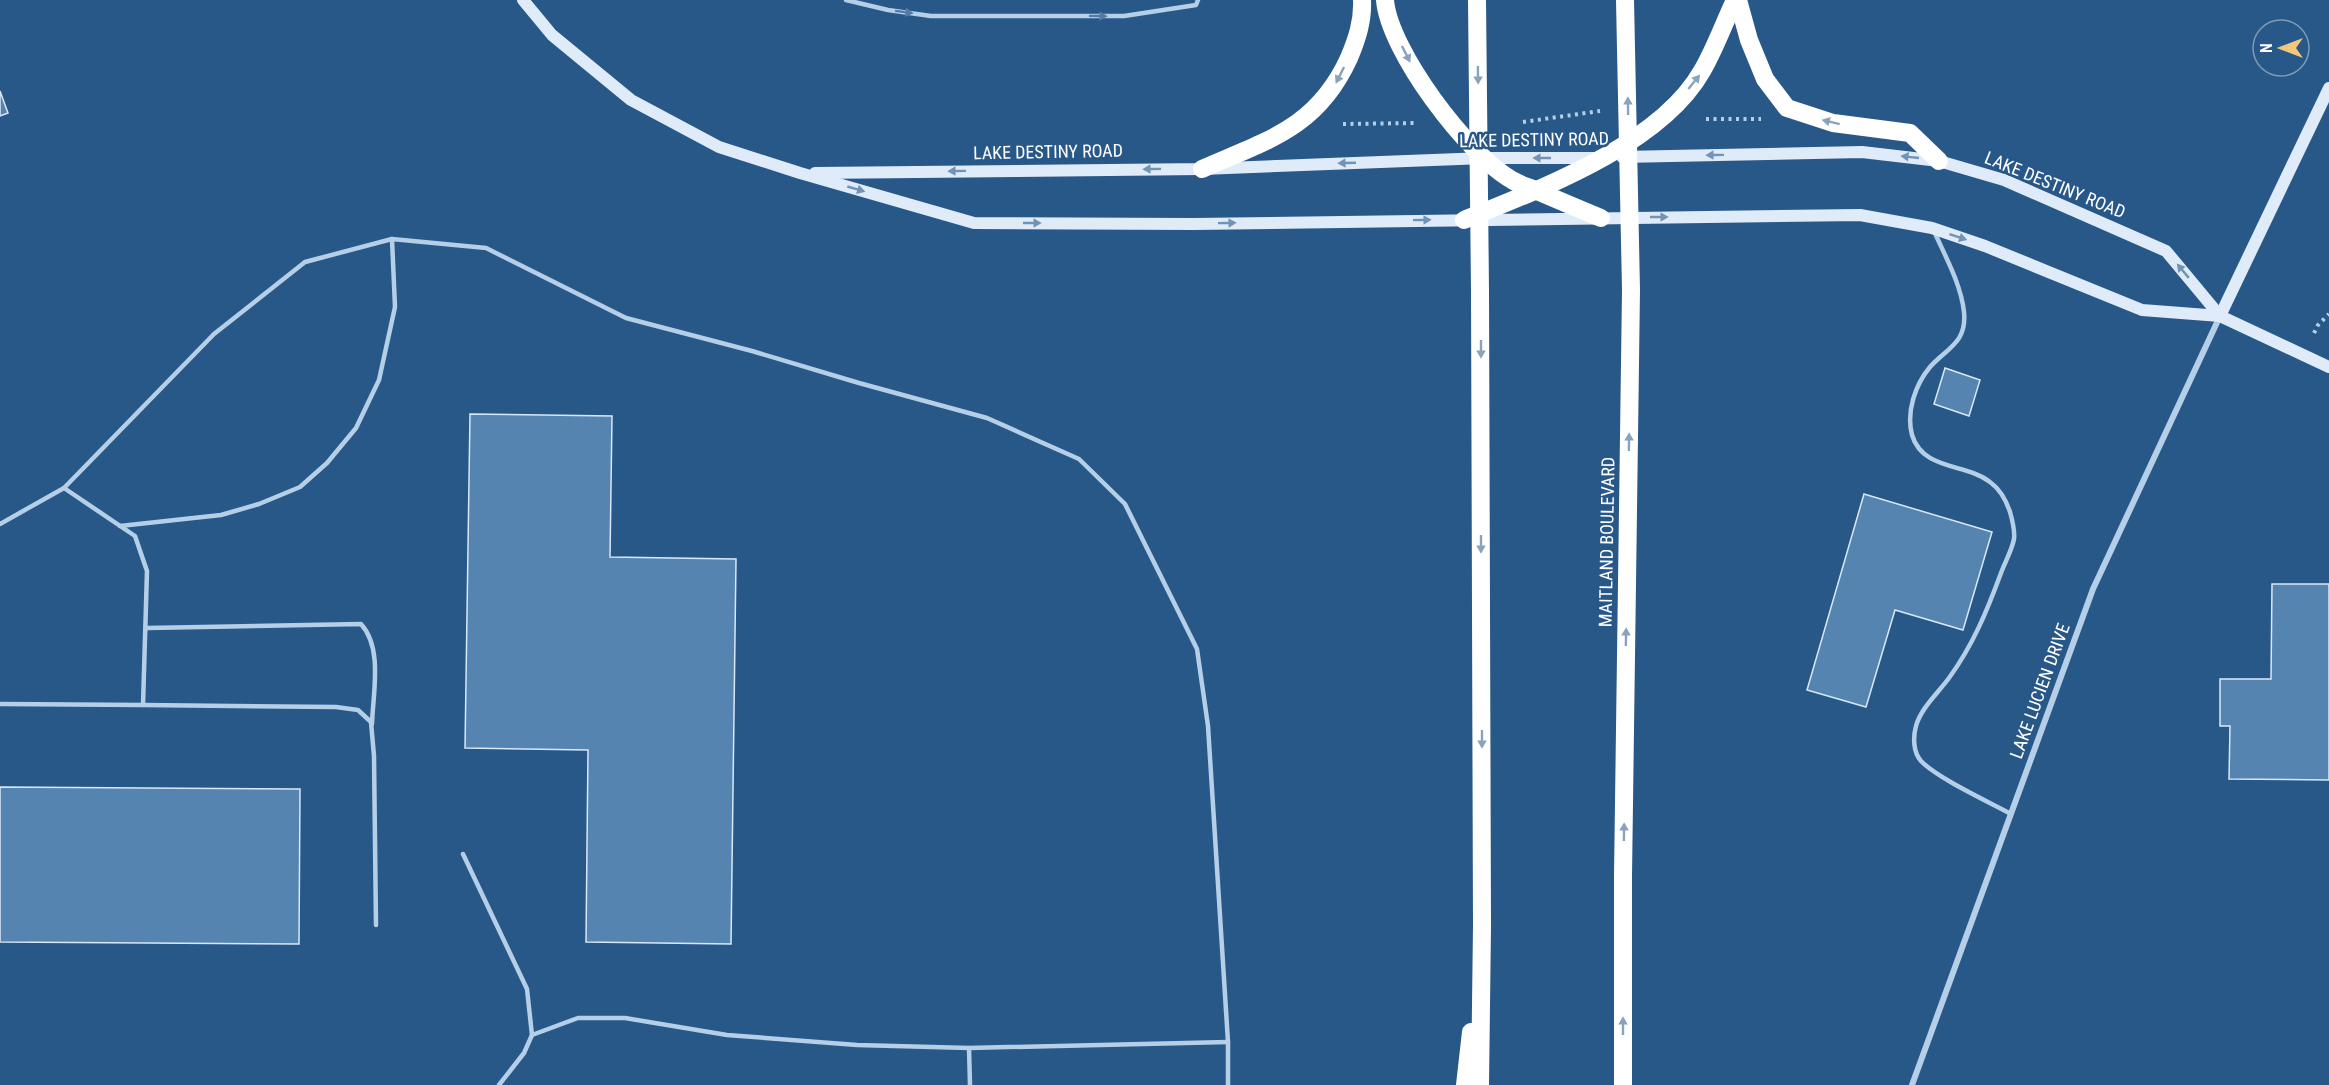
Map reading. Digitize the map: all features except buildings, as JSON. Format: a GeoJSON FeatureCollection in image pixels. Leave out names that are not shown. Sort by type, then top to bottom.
{"type":"FeatureCollection","features":[{"type":"Feature","properties":{"kind":"highway"},"geometry":{"type":"LineString","coordinates":[[1202,169],[1274,137],[1308,116],[1325,99],[1339,79],[1359,35],[1362,0]]}},
{"type":"Feature","properties":{"kind":"highway"},"geometry":{"type":"LineString","coordinates":[[1386,0],[1386,12],[1418,76],[1451,123],[1485,158],[1513,181],[1600,218]]}},
{"type":"Feature","properties":{"kind":"highway"},"geometry":{"type":"LineString","coordinates":[[1464,220],[1561,180],[1643,133],[1670,113],[1702,72],[1737,0]]}},
{"type":"Feature","properties":{"kind":"highway"},"geometry":{"type":"LineString","coordinates":[[1737,0],[1749,40],[1765,79],[1787,108],[1833,123],[1910,133],[1939,160]]}},
{"type":"Feature","properties":{"kind":"highway","name":"MAITLAND BOULEVARD"},"geometry":{"type":"LineString","coordinates":[[1623,1085],[1623,876],[1631,290],[1626,5]]}},
{"type":"Feature","properties":{"kind":"highway"},"geometry":{"type":"LineString","coordinates":[[1477,8],[1482,926],[1480,1085]]}},
{"type":"Feature","properties":{"kind":"highway"},"geometry":{"type":"LineString","coordinates":[[1465,1085],[1482,926]]}},
{"type":"Feature","properties":{"kind":"street","name":"LAKE DESTINY ROAD"},"geometry":{"type":"LineString","coordinates":[[523,0],[552,35],[631,100],[719,147],[974,223],[1193,224],[1860,215],[1932,228],[1985,246],[2142,310],[2220,316]]}},
{"type":"Feature","properties":{"kind":"street"},"geometry":{"type":"LineString","coordinates":[[2329,88],[2220,316],[2329,368]]}},
{"type":"Feature","properties":{"kind":"street","name":"LAKE DESTINY ROAD"},"geometry":{"type":"LineString","coordinates":[[800,173],[1202,169],[1485,158],[1600,158],[1862,152],[1939,160],[2004,180],[2166,251],[2220,316]]}},
{"type":"Feature","properties":{"kind":"street","name":"LAKE LUCIEN DRIVE"},"geometry":{"type":"LineString","coordinates":[[1912,1085],[2094,589],[2220,316]]}},
{"type":"Feature","properties":{"kind":"lane"},"geometry":{"type":"LineString","coordinates":[[846,0],[888,10],[931,16],[1124,16],[1196,5],[1198,0]]}},
{"type":"Feature","properties":{"kind":"lane"},"geometry":{"type":"LineString","coordinates":[[1932,228],[1960,295],[1964,312],[1963,327],[1950,351],[1932,365],[1922,379],[1912,400],[1912,435],[1919,449],[1927,457],[1989,481],[2004,497],[2012,518],[2014,538],[1980,630],[1950,677],[1926,707],[1916,725],[1914,743],[1920,760],[1933,770],[2011,814]]}},
{"type":"Feature","properties":{"kind":"lane"},"geometry":{"type":"LineString","coordinates":[[120,526],[221,515],[259,504],[300,487],[327,463],[356,428],[379,380],[396,307],[392,239]]}},
{"type":"Feature","properties":{"kind":"lane"},"geometry":{"type":"LineString","coordinates":[[0,524],[64,488],[214,334],[305,262],[392,239],[486,248],[626,318],[752,351],[859,384],[987,418],[1079,459],[1125,504],[1197,649],[1208,726],[1228,1042],[1228,1085]]}},
{"type":"Feature","properties":{"kind":"lane"},"geometry":{"type":"LineString","coordinates":[[64,488],[135,536],[147,571],[143,705]]}},
{"type":"Feature","properties":{"kind":"lane"},"geometry":{"type":"LineString","coordinates":[[147,628],[361,624],[369,632],[375,660],[372,728]]}},
{"type":"Feature","properties":{"kind":"lane"},"geometry":{"type":"LineString","coordinates":[[0,704],[336,707],[358,710],[371,722],[372,728],[376,925]]}},
{"type":"Feature","properties":{"kind":"lane"},"geometry":{"type":"LineString","coordinates":[[463,854],[527,989],[532,1035],[524,1053],[499,1085]]}},
{"type":"Feature","properties":{"kind":"lane"},"geometry":{"type":"LineString","coordinates":[[532,1035],[579,1018],[625,1018],[727,1035],[857,1045],[969,1048],[1228,1042]]}},
{"type":"Feature","properties":{"kind":"lane"},"geometry":{"type":"LineString","coordinates":[[969,1048],[970,1085]]}},
{"type":"Feature","properties":{"kind":"path"},"geometry":{"type":"LineString","coordinates":[[1523,122],[1608,109]]}},
{"type":"Feature","properties":{"kind":"path"},"geometry":{"type":"LineString","coordinates":[[1706,119],[1762,119]]}},
{"type":"Feature","properties":{"kind":"path"},"geometry":{"type":"LineString","coordinates":[[1343,124],[1420,123]]}}]}
